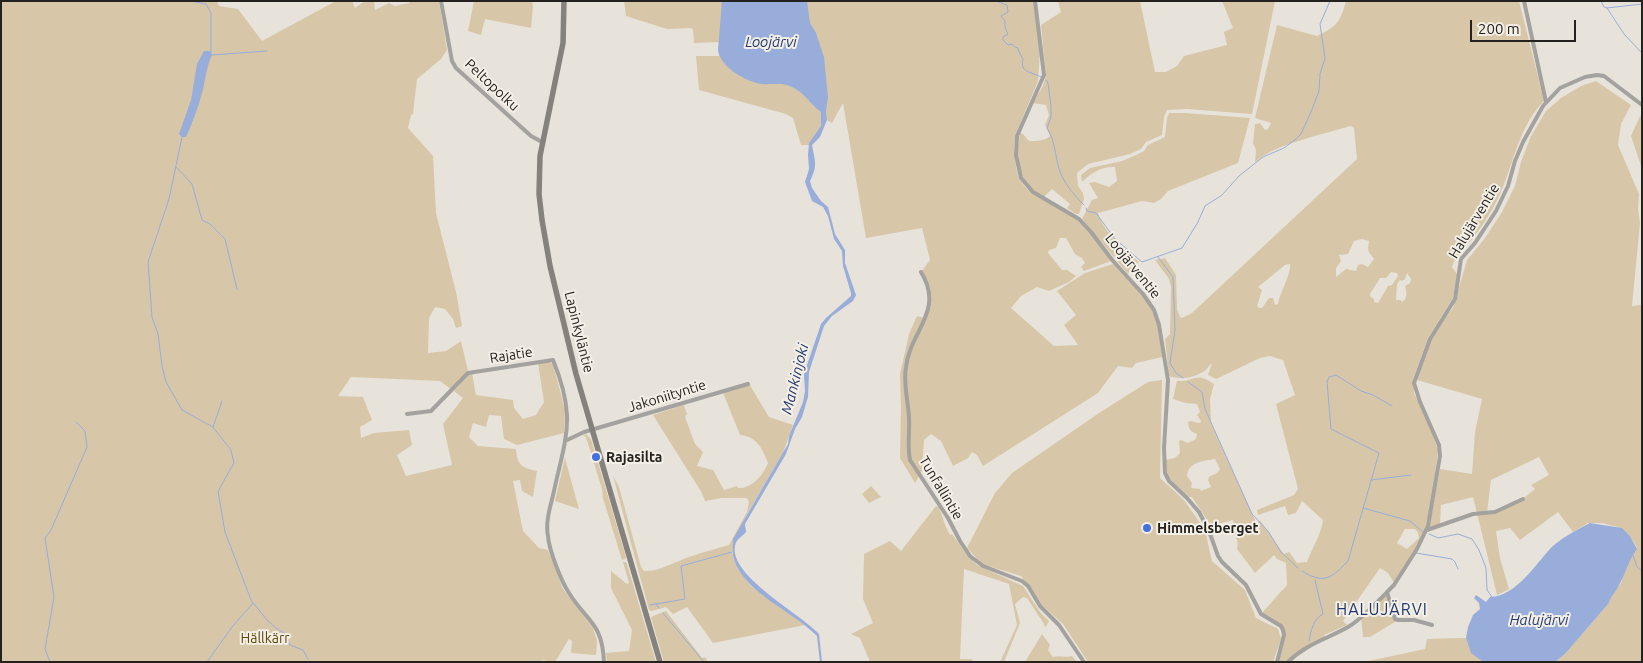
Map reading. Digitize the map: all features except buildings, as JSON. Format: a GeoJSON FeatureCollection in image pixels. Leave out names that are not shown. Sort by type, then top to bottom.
{"type":"FeatureCollection","features":[{"type":"Feature","properties":{"kind":"main road","name":"Lapinkyläntie"},"geometry":{"type":"LineString","coordinates":[[564,1],[560,62],[542,142],[540,168],[540,201],[546,248],[592,430],[660,662]]}},
{"type":"Feature","properties":{"kind":"street","name":"Peltopolku"},"geometry":{"type":"LineString","coordinates":[[441,1],[452,61],[456,68],[531,136],[542,142]]}},
{"type":"Feature","properties":{"kind":"street","name":"Loojärventie"},"geometry":{"type":"LineString","coordinates":[[1035,1],[1044,75],[1017,136],[1016,155],[1021,178],[1033,192],[1079,219],[1143,294],[1154,310],[1159,325],[1168,380],[1164,448],[1165,473],[1169,482],[1199,512],[1209,531],[1218,556],[1246,585],[1261,614],[1281,626],[1283,640],[1277,662]]}},
{"type":"Feature","properties":{"kind":"street"},"geometry":{"type":"LineString","coordinates":[[1524,1],[1546,102]]}},
{"type":"Feature","properties":{"kind":"street","name":"Halujärventie"},"geometry":{"type":"LineString","coordinates":[[1288,662],[1298,651],[1349,626],[1387,592],[1394,585],[1427,530],[1440,456],[1435,436],[1416,393],[1415,380],[1430,339],[1455,299],[1461,259],[1475,243],[1496,211],[1508,186],[1515,161],[1534,120],[1546,102],[1560,88],[1585,77],[1597,75],[1604,76],[1642,104]]}},
{"type":"Feature","properties":{"kind":"street","name":"Tunfallintie"},"geometry":{"type":"LineString","coordinates":[[921,272],[927,284],[930,304],[924,323],[910,352],[906,367],[910,460],[970,556],[983,566],[1022,581],[1028,586],[1040,606],[1059,625],[1084,662]]}},
{"type":"Feature","properties":{"kind":"street","name":"Rajatie"},"geometry":{"type":"LineString","coordinates":[[407,414],[431,411],[468,373],[553,360],[566,409],[565,441]]}},
{"type":"Feature","properties":{"kind":"street","name":"Jakoniityntie"},"geometry":{"type":"LineString","coordinates":[[565,441],[592,430],[748,384]]}},
{"type":"Feature","properties":{"kind":"street"},"geometry":{"type":"LineString","coordinates":[[565,441],[548,519],[548,535],[566,588],[599,632],[603,643],[604,662]]}},
{"type":"Feature","properties":{"kind":"street"},"geometry":{"type":"LineString","coordinates":[[1427,530],[1474,514],[1495,512],[1523,500]]}},
{"type":"Feature","properties":{"kind":"street"},"geometry":{"type":"LineString","coordinates":[[1387,592],[1395,619],[1414,620],[1432,625]]}},
{"type":"Feature","properties":{"kind":"green space","name":"Hällkärr"},"geometry":{"type":"Polygon","coordinates":[[[1,1],[217,1],[219,6],[238,9],[262,41],[336,1],[352,1],[355,8],[365,1],[374,1],[375,10],[389,3],[395,6],[409,3],[410,1],[439,1],[447,50],[441,59],[417,79],[413,114],[411,115],[408,128],[433,156],[436,213],[456,292],[462,326],[456,328],[453,319],[445,309],[435,307],[429,318],[428,353],[446,351],[461,341],[468,371],[451,389],[440,381],[351,377],[338,396],[363,397],[372,420],[360,427],[361,438],[374,433],[409,430],[412,445],[397,455],[406,476],[452,465],[443,424],[463,398],[454,391],[468,375],[472,373],[476,395],[513,400],[514,408],[523,419],[536,415],[544,402],[538,363],[549,362],[553,364],[565,410],[564,433],[517,445],[504,439],[501,416],[489,415],[486,427],[473,423],[469,437],[478,446],[516,449],[521,465],[537,471],[533,497],[522,491],[520,480],[513,481],[523,531],[539,548],[548,550],[563,589],[593,628],[597,641],[596,655],[571,653],[572,641],[569,639],[555,662],[542,660],[542,662],[1,662],[1,1]]]}},
{"type":"Feature","properties":{"kind":"green space"},"geometry":{"type":"Polygon","coordinates":[[[474,1],[532,1],[531,28],[485,19],[481,35],[468,31],[474,1]]]}},
{"type":"Feature","properties":{"kind":"green space"},"geometry":{"type":"Polygon","coordinates":[[[624,1],[1034,1],[1040,51],[1038,81],[1015,136],[1014,148],[1019,179],[1027,189],[1075,217],[1111,261],[1084,271],[1081,267],[1085,263],[1082,258],[1075,254],[1066,238],[1060,238],[1056,248],[1049,250],[1048,253],[1062,270],[1067,270],[1076,276],[1069,282],[1049,291],[1037,287],[1021,296],[1011,308],[1054,346],[1078,345],[1064,325],[1076,315],[1057,291],[1085,273],[1113,264],[1139,291],[1152,310],[1158,327],[1163,357],[1136,363],[1132,368],[1118,366],[1098,393],[983,466],[977,455],[972,452],[968,458],[953,466],[941,441],[931,434],[924,440],[922,471],[915,483],[900,458],[900,374],[909,334],[917,316],[925,318],[928,306],[926,283],[921,272],[930,260],[922,228],[866,238],[843,103],[832,123],[827,120],[826,111],[821,112],[821,126],[809,145],[801,145],[793,118],[786,114],[699,90],[696,56],[719,56],[719,42],[694,43],[693,29],[667,29],[626,16],[624,1]]]}},
{"type":"Feature","properties":{"kind":"green space"},"geometry":{"type":"Polygon","coordinates":[[[1058,1],[1140,1],[1155,72],[1166,72],[1177,66],[1184,56],[1227,45],[1224,32],[1233,28],[1222,1],[1275,1],[1252,114],[1187,109],[1167,110],[1164,117],[1162,135],[1146,142],[1141,149],[1130,154],[1088,164],[1077,173],[1078,186],[1083,193],[1084,199],[1079,214],[1067,208],[1070,204],[1052,189],[1044,197],[1035,191],[1023,178],[1018,162],[1018,153],[1020,133],[1029,141],[1043,140],[1050,136],[1045,125],[1049,115],[1046,105],[1033,103],[1043,86],[1046,76],[1041,25],[1061,12],[1058,1]]]}},
{"type":"Feature","properties":{"kind":"green space"},"geometry":{"type":"Polygon","coordinates":[[[1346,1],[1519,1],[1544,101],[1534,113],[1520,139],[1500,195],[1493,208],[1454,262],[1452,267],[1457,274],[1453,298],[1428,338],[1413,379],[1414,393],[1438,450],[1432,500],[1425,530],[1418,545],[1394,583],[1388,573],[1380,568],[1343,621],[1347,625],[1324,635],[1325,638],[1288,662],[1277,662],[1283,630],[1261,614],[1287,585],[1286,563],[1277,559],[1274,555],[1255,573],[1237,549],[1233,520],[1211,526],[1192,497],[1189,497],[1168,477],[1165,460],[1175,458],[1180,453],[1179,441],[1188,443],[1196,439],[1197,434],[1190,430],[1188,422],[1200,423],[1201,421],[1197,415],[1200,412],[1197,404],[1173,399],[1177,381],[1203,378],[1214,384],[1210,399],[1211,423],[1256,526],[1259,520],[1284,554],[1289,552],[1297,563],[1307,562],[1323,520],[1302,501],[1296,513],[1288,515],[1285,506],[1258,515],[1257,510],[1294,495],[1298,489],[1276,404],[1295,395],[1283,360],[1270,356],[1260,358],[1216,379],[1208,375],[1212,363],[1195,376],[1182,378],[1169,376],[1165,339],[1170,334],[1171,287],[1169,279],[1155,260],[1165,258],[1176,275],[1177,309],[1182,318],[1192,313],[1357,159],[1354,128],[1351,126],[1286,145],[1262,157],[1255,163],[1256,150],[1253,143],[1255,124],[1260,123],[1265,130],[1268,129],[1271,123],[1255,118],[1277,25],[1317,36],[1333,27],[1346,1]],[[1362,239],[1354,241],[1348,254],[1339,255],[1341,261],[1336,268],[1336,277],[1346,269],[1356,271],[1358,265],[1362,264],[1368,267],[1374,259],[1368,250],[1369,241],[1362,239]],[[1290,264],[1285,265],[1258,287],[1262,290],[1257,306],[1259,308],[1262,308],[1269,298],[1273,298],[1275,305],[1278,304],[1289,273],[1290,264]],[[1391,272],[1386,278],[1380,278],[1370,294],[1374,302],[1378,303],[1388,286],[1392,285],[1398,276],[1397,273],[1391,272]],[[1407,273],[1405,279],[1400,280],[1397,284],[1396,300],[1401,300],[1401,302],[1406,298],[1405,286],[1410,283],[1411,279],[1407,273]],[[1215,459],[1193,465],[1188,471],[1187,476],[1192,483],[1191,488],[1200,489],[1201,491],[1211,487],[1208,480],[1209,477],[1220,469],[1215,459]],[[1405,529],[1397,543],[1407,549],[1419,538],[1415,529],[1405,529]]]}},
{"type":"Feature","properties":{"kind":"green space"},"geometry":{"type":"Polygon","coordinates":[[[1596,81],[1631,105],[1621,124],[1618,145],[1639,194],[1638,209],[1640,223],[1632,306],[1642,305],[1642,662],[1555,662],[1565,654],[1609,603],[1611,595],[1621,583],[1625,569],[1637,547],[1630,536],[1618,527],[1602,523],[1588,523],[1573,532],[1558,512],[1520,540],[1510,528],[1496,531],[1500,558],[1509,589],[1497,595],[1473,497],[1441,505],[1440,524],[1429,528],[1440,469],[1472,474],[1475,432],[1482,399],[1417,380],[1438,326],[1453,308],[1467,260],[1485,238],[1502,212],[1515,186],[1521,162],[1531,136],[1546,111],[1561,98],[1581,86],[1596,81]],[[1539,457],[1491,480],[1487,513],[1523,499],[1535,489],[1531,485],[1549,475],[1539,457]]]}},
{"type":"Feature","properties":{"kind":"green space"},"geometry":{"type":"Polygon","coordinates":[[[1169,113],[1250,118],[1238,163],[1168,191],[1161,199],[1154,203],[1142,201],[1098,213],[1109,234],[1139,262],[1130,269],[1128,274],[1082,219],[1092,200],[1098,198],[1089,183],[1095,182],[1109,187],[1117,181],[1115,167],[1097,171],[1082,182],[1081,175],[1090,168],[1122,161],[1134,156],[1144,151],[1148,145],[1165,137],[1169,113]]]}},
{"type":"Feature","properties":{"kind":"green space"},"geometry":{"type":"Polygon","coordinates":[[[1640,116],[1642,117],[1642,169],[1631,136],[1640,116]]]}},
{"type":"Feature","properties":{"kind":"green space"},"geometry":{"type":"Polygon","coordinates":[[[1162,380],[1160,478],[1184,500],[1205,530],[1212,561],[1245,590],[1256,618],[1278,629],[1281,639],[1273,662],[1088,662],[1063,624],[1041,604],[1021,576],[982,564],[967,548],[995,493],[1012,473],[1148,382],[1162,380]]]}},
{"type":"Feature","properties":{"kind":"green space"},"geometry":{"type":"Polygon","coordinates":[[[748,382],[769,417],[793,425],[783,453],[746,516],[732,552],[738,569],[752,587],[805,625],[713,643],[687,607],[673,614],[666,607],[652,611],[649,610],[613,476],[619,487],[641,567],[644,571],[657,569],[691,556],[729,545],[747,512],[749,502],[747,498],[722,498],[705,501],[702,493],[653,415],[684,405],[687,414],[685,417],[695,444],[703,452],[697,466],[713,470],[724,490],[737,486],[738,488],[743,488],[752,484],[760,476],[768,463],[764,453],[755,441],[740,435],[722,390],[748,382]]]}},
{"type":"Feature","properties":{"kind":"green space"},"geometry":{"type":"Polygon","coordinates":[[[586,434],[591,439],[626,557],[622,560],[586,437],[583,435],[586,434]]]}},
{"type":"Feature","properties":{"kind":"green space"},"geometry":{"type":"Polygon","coordinates":[[[565,457],[566,462],[579,509],[555,501],[565,457]]]}},
{"type":"Feature","properties":{"kind":"green space"},"geometry":{"type":"Polygon","coordinates":[[[871,486],[881,497],[869,503],[862,494],[871,486]]]}},
{"type":"Feature","properties":{"kind":"green space"},"geometry":{"type":"Polygon","coordinates":[[[936,506],[939,507],[950,535],[952,534],[977,565],[1023,586],[1040,612],[1049,621],[1045,628],[1027,598],[1023,597],[1015,604],[1020,623],[1004,662],[1000,662],[1017,625],[1009,584],[964,569],[960,659],[971,659],[975,662],[870,662],[860,638],[851,634],[873,623],[863,599],[864,554],[890,541],[901,551],[936,506]]]}},
{"type":"Feature","properties":{"kind":"green space"},"geometry":{"type":"Polygon","coordinates":[[[623,562],[627,564],[656,662],[607,662],[606,653],[629,651],[632,630],[611,588],[611,571],[627,584],[629,583],[623,562]]]}},
{"type":"Feature","properties":{"kind":"green space"},"geometry":{"type":"Polygon","coordinates":[[[1387,592],[1393,615],[1398,620],[1370,637],[1363,637],[1361,616],[1387,592]]]}},
{"type":"Feature","properties":{"kind":"green space"},"geometry":{"type":"Polygon","coordinates":[[[666,611],[702,658],[705,657],[708,662],[664,662],[651,618],[666,611]]]}},
{"type":"Feature","properties":{"kind":"green space"},"geometry":{"type":"Polygon","coordinates":[[[1042,634],[1050,645],[1048,650],[1053,657],[1072,656],[1077,662],[1025,662],[1042,634]]]}},
{"type":"Feature","properties":{"kind":"green space"},"geometry":{"type":"Polygon","coordinates":[[[1466,638],[1472,653],[1483,662],[1364,662],[1425,649],[1427,639],[1466,638]]]}},
{"type":"Feature","properties":{"kind":"water","name":"Loojärvi"},"geometry":{"type":"Polygon","coordinates":[[[722,1],[807,1],[810,23],[816,33],[824,57],[828,97],[827,120],[820,137],[812,145],[815,167],[810,181],[812,188],[821,201],[828,207],[835,234],[845,250],[845,263],[856,295],[853,301],[832,316],[824,326],[809,372],[808,397],[802,417],[795,429],[786,454],[745,524],[746,532],[735,546],[736,558],[743,570],[754,582],[819,634],[822,662],[820,662],[817,636],[758,592],[739,571],[733,557],[733,539],[788,444],[789,436],[803,402],[805,391],[804,374],[821,324],[851,296],[851,293],[843,266],[842,251],[834,239],[828,216],[823,207],[812,201],[805,182],[809,169],[809,143],[821,126],[821,112],[792,87],[781,84],[756,83],[735,73],[723,62],[718,50],[722,1]]]}},
{"type":"Feature","properties":{"kind":"water"},"geometry":{"type":"Polygon","coordinates":[[[204,51],[211,51],[212,55],[196,113],[186,137],[182,137],[179,134],[191,100],[197,64],[204,51]]]}},
{"type":"Feature","properties":{"kind":"water","name":"Halujärvi"},"geometry":{"type":"Polygon","coordinates":[[[1590,523],[1622,528],[1630,536],[1637,549],[1609,603],[1565,654],[1555,662],[1483,662],[1471,653],[1466,638],[1473,615],[1480,609],[1479,603],[1474,598],[1476,595],[1486,602],[1490,597],[1509,591],[1526,577],[1554,545],[1590,523]]]}},
{"type":"Feature","properties":{"kind":"waterway"},"geometry":{"type":"LineString","coordinates":[[190,1],[206,4],[211,13],[211,51]]}},
{"type":"Feature","properties":{"kind":"waterway"},"geometry":{"type":"LineString","coordinates":[[996,1],[1007,5],[1008,12],[1001,16],[1005,21],[1008,34],[1003,37],[1003,40],[1008,45],[1012,44],[1018,48],[1023,59],[1024,69],[1041,77]]}},
{"type":"Feature","properties":{"kind":"waterway"},"geometry":{"type":"LineString","coordinates":[[1086,208],[1087,211],[1096,213],[1115,239],[1142,262],[1182,248],[1198,222],[1205,206],[1222,195],[1239,176],[1263,157],[1284,148],[1301,134],[1319,91],[1320,74],[1325,58],[1320,24],[1330,1]]}},
{"type":"Feature","properties":{"kind":"waterway"},"geometry":{"type":"LineString","coordinates":[[1601,1],[1604,7],[1607,8],[1642,4]]}},
{"type":"Feature","properties":{"kind":"waterway"},"geometry":{"type":"LineString","coordinates":[[1607,8],[1624,34],[1642,53]]}},
{"type":"Feature","properties":{"kind":"waterway"},"geometry":{"type":"LineString","coordinates":[[212,55],[267,51]]}},
{"type":"Feature","properties":{"kind":"waterway"},"geometry":{"type":"LineString","coordinates":[[1046,80],[1051,106],[1051,117],[1047,128],[1053,143],[1059,169],[1069,188],[1084,205]]}},
{"type":"Feature","properties":{"kind":"waterway"},"geometry":{"type":"LineString","coordinates":[[182,137],[169,199],[148,262],[152,317],[158,334],[162,366],[166,382],[182,410],[213,427],[231,450],[234,463],[218,491],[225,532],[251,600],[267,620],[284,633],[290,645],[303,650],[308,659]]}},
{"type":"Feature","properties":{"kind":"waterway"},"geometry":{"type":"LineString","coordinates":[[176,167],[192,184],[202,220],[210,224],[225,239],[237,289]]}},
{"type":"Feature","properties":{"kind":"waterway"},"geometry":{"type":"LineString","coordinates":[[1158,257],[1173,277],[1175,330],[1170,363],[1176,373],[1183,378]]}},
{"type":"Feature","properties":{"kind":"waterway"},"geometry":{"type":"LineString","coordinates":[[1302,571],[1316,578],[1327,578],[1337,572],[1348,561],[1379,453],[1331,429],[1327,382],[1329,377],[1336,375],[1361,391],[1373,395],[1392,406]]}},
{"type":"Feature","properties":{"kind":"waterway"},"geometry":{"type":"LineString","coordinates":[[1188,382],[1202,392],[1205,409],[1252,514],[1268,531],[1281,552],[1298,568]]}},
{"type":"Feature","properties":{"kind":"waterway"},"geometry":{"type":"LineString","coordinates":[[213,427],[222,401]]}},
{"type":"Feature","properties":{"kind":"waterway"},"geometry":{"type":"LineString","coordinates":[[50,662],[45,649],[54,597],[45,538],[51,530],[87,447],[85,431],[76,422]]}},
{"type":"Feature","properties":{"kind":"waterway"},"geometry":{"type":"LineString","coordinates":[[1371,480],[1411,475]]}},
{"type":"Feature","properties":{"kind":"waterway"},"geometry":{"type":"LineString","coordinates":[[1363,508],[1410,521],[1423,532]]}},
{"type":"Feature","properties":{"kind":"waterway"},"geometry":{"type":"LineString","coordinates":[[1429,534],[1438,538],[1458,534],[1472,539],[1479,550],[1486,568],[1487,590],[1492,597]]}},
{"type":"Feature","properties":{"kind":"waterway"},"geometry":{"type":"LineString","coordinates":[[650,605],[685,599],[681,566],[732,552]]}},
{"type":"Feature","properties":{"kind":"waterway"},"geometry":{"type":"LineString","coordinates":[[1416,553],[1452,559],[1458,569]]}},
{"type":"Feature","properties":{"kind":"waterway"},"geometry":{"type":"LineString","coordinates":[[1633,555],[1637,567],[1642,571]]}},
{"type":"Feature","properties":{"kind":"waterway"},"geometry":{"type":"LineString","coordinates":[[1309,641],[1315,622],[1323,614],[1315,580]]}},
{"type":"Feature","properties":{"kind":"waterway"},"geometry":{"type":"LineString","coordinates":[[207,662],[232,627],[253,603]]}},
{"type":"Feature","properties":{"kind":"waterway"},"geometry":{"type":"LineString","coordinates":[[656,604],[659,608]]}},
{"type":"Feature","properties":{"kind":"waterway"},"geometry":{"type":"LineString","coordinates":[[663,613],[704,662]]}},
{"type":"Feature","properties":{"kind":"place","name":"Rajasilta"},"geometry":{"type":"Point","coordinates":[596,457]}},
{"type":"Feature","properties":{"kind":"place","name":"Himmelsberget"},"geometry":{"type":"Point","coordinates":[1147,528]}},
{"type":"Feature","properties":{"kind":"district","name":"HALUJÄRVI"},"geometry":{"type":"Point","coordinates":[1382,610]}},
{"type":"Feature","properties":{"kind":"water label","name":"Mankinjoki"},"geometry":{"type":"Point","coordinates":[795,379]}}]}
